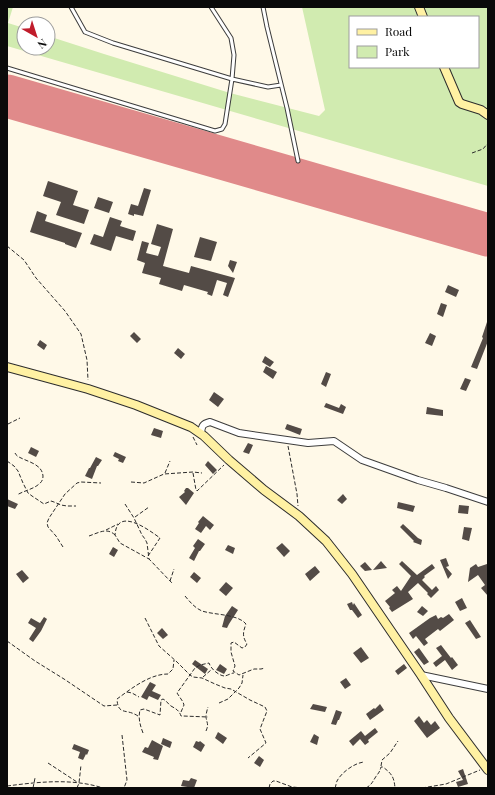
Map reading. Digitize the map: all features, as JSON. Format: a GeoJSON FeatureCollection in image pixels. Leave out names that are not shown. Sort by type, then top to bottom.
{"type":"FeatureCollection","features":[{"type":"Feature","properties":{"kind":"main road"},"geometry":{"type":"LineString","coordinates":[[444,68],[459,102],[481,110],[488,115]]}},
{"type":"Feature","properties":{"kind":"main road"},"geometry":{"type":"LineString","coordinates":[[7,367],[88,389],[136,405],[191,427],[201,433],[229,460],[264,490],[299,516],[326,541],[350,570],[449,718],[487,769]]}},
{"type":"Feature","properties":{"kind":"street"},"geometry":{"type":"LineString","coordinates":[[201,433],[202,426],[205,423],[210,422],[239,433],[308,443],[336,442],[362,460],[402,475],[488,502]]}},
{"type":"Feature","properties":{"kind":"street"},"geometry":{"type":"LineString","coordinates":[[421,675],[488,689]]}},
{"type":"Feature","properties":{"kind":"lane"},"geometry":{"type":"LineString","coordinates":[[71,7],[85,32],[113,44],[232,79],[268,87],[281,85]]}},
{"type":"Feature","properties":{"kind":"lane"},"geometry":{"type":"LineString","coordinates":[[7,68],[215,131],[222,129],[225,124],[232,79],[234,54],[231,38],[211,7]]}},
{"type":"Feature","properties":{"kind":"lane"},"geometry":{"type":"LineString","coordinates":[[263,7],[298,161]]}},
{"type":"Feature","properties":{"kind":"path"},"geometry":{"type":"LineString","coordinates":[[472,153],[483,149],[488,143]]}},
{"type":"Feature","properties":{"kind":"path"},"geometry":{"type":"LineString","coordinates":[[7,246],[24,260],[36,278],[65,311],[81,334],[87,360],[88,389]]}},
{"type":"Feature","properties":{"kind":"path"},"geometry":{"type":"LineString","coordinates":[[8,424],[20,418]]}},
{"type":"Feature","properties":{"kind":"path"},"geometry":{"type":"LineString","coordinates":[[287,440],[297,494],[299,516]]}},
{"type":"Feature","properties":{"kind":"path"},"geometry":{"type":"LineString","coordinates":[[15,453],[19,457],[37,466],[42,472],[43,476],[42,481],[34,488],[16,495]]}},
{"type":"Feature","properties":{"kind":"path"},"geometry":{"type":"LineString","coordinates":[[192,472],[197,491],[229,460]]}},
{"type":"Feature","properties":{"kind":"path"},"geometry":{"type":"LineString","coordinates":[[7,461],[18,470],[26,490],[44,504],[51,501],[67,506],[76,506]]}},
{"type":"Feature","properties":{"kind":"path"},"geometry":{"type":"LineString","coordinates":[[164,474],[170,461]]}},
{"type":"Feature","properties":{"kind":"path"},"geometry":{"type":"LineString","coordinates":[[131,482],[144,483],[164,474],[192,472],[202,473]]}},
{"type":"Feature","properties":{"kind":"path"},"geometry":{"type":"LineString","coordinates":[[63,547],[48,527],[47,523],[49,518],[65,494],[77,482],[101,483]]}},
{"type":"Feature","properties":{"kind":"path"},"geometry":{"type":"LineString","coordinates":[[125,504],[147,543],[149,559]]}},
{"type":"Feature","properties":{"kind":"path"},"geometry":{"type":"LineString","coordinates":[[134,518],[149,507]]}},
{"type":"Feature","properties":{"kind":"path"},"geometry":{"type":"LineString","coordinates":[[89,536],[106,530],[123,521],[136,523],[147,528],[160,538],[148,556]]}},
{"type":"Feature","properties":{"kind":"path"},"geometry":{"type":"LineString","coordinates":[[115,535],[117,526],[120,523]]}},
{"type":"Feature","properties":{"kind":"path"},"geometry":{"type":"LineString","coordinates":[[106,530],[113,532],[120,543],[149,559],[172,583]]}},
{"type":"Feature","properties":{"kind":"path"},"geometry":{"type":"LineString","coordinates":[[170,581],[174,568]]}},
{"type":"Feature","properties":{"kind":"path"},"geometry":{"type":"LineString","coordinates":[[185,596],[192,605],[201,610],[235,618],[246,624],[243,633],[247,644],[245,647],[242,648],[234,642],[231,643],[231,652],[235,666],[233,671],[235,673]]}},
{"type":"Feature","properties":{"kind":"path"},"geometry":{"type":"LineString","coordinates":[[144,618],[159,646],[193,678],[202,678],[231,689],[265,707],[267,711],[260,729],[266,743],[248,758]]}},
{"type":"Feature","properties":{"kind":"path"},"geometry":{"type":"LineString","coordinates":[[7,641],[104,706],[117,705]]}},
{"type":"Feature","properties":{"kind":"path"},"geometry":{"type":"LineString","coordinates":[[139,716],[133,712],[123,711],[119,708],[117,705],[117,699],[133,687],[154,676],[168,674],[173,669],[174,660]]}},
{"type":"Feature","properties":{"kind":"path"},"geometry":{"type":"LineString","coordinates":[[180,713],[184,706],[177,693],[195,668],[200,665],[209,664],[210,668],[224,676],[235,673],[239,675],[254,669],[265,668]]}},
{"type":"Feature","properties":{"kind":"path"},"geometry":{"type":"LineString","coordinates":[[202,678],[212,669]]}},
{"type":"Feature","properties":{"kind":"path"},"geometry":{"type":"LineString","coordinates":[[219,703],[228,699],[239,688],[242,683],[243,674]]}},
{"type":"Feature","properties":{"kind":"path"},"geometry":{"type":"LineString","coordinates":[[126,692],[132,693],[139,697]]}},
{"type":"Feature","properties":{"kind":"path"},"geometry":{"type":"LineString","coordinates":[[143,733],[139,720],[140,710],[144,709],[160,715],[160,703],[163,699],[166,700],[169,705],[177,709],[181,716],[192,718],[207,717]]}},
{"type":"Feature","properties":{"kind":"path"},"geometry":{"type":"LineString","coordinates":[[206,731],[208,726],[208,707]]}},
{"type":"Feature","properties":{"kind":"path"},"geometry":{"type":"LineString","coordinates":[[122,735],[127,780],[124,788]]}},
{"type":"Feature","properties":{"kind":"path"},"geometry":{"type":"LineString","coordinates":[[366,788],[373,782],[376,776],[378,776],[380,773],[382,760],[390,753],[398,741]]}},
{"type":"Feature","properties":{"kind":"path"},"geometry":{"type":"LineString","coordinates":[[335,788],[337,781],[346,770],[360,762],[364,762]]}},
{"type":"Feature","properties":{"kind":"path"},"geometry":{"type":"LineString","coordinates":[[48,763],[79,783]]}},
{"type":"Feature","properties":{"kind":"path"},"geometry":{"type":"LineString","coordinates":[[77,788],[81,765]]}},
{"type":"Feature","properties":{"kind":"path"},"geometry":{"type":"LineString","coordinates":[[381,766],[390,772],[394,779],[395,788]]}},
{"type":"Feature","properties":{"kind":"path"},"geometry":{"type":"LineString","coordinates":[[422,788],[446,784],[487,769]]}},
{"type":"Feature","properties":{"kind":"path"},"geometry":{"type":"LineString","coordinates":[[33,788],[35,778]]}},
{"type":"Feature","properties":{"kind":"path"},"geometry":{"type":"LineString","coordinates":[[269,788],[273,781],[276,781],[292,787],[303,788]]}},
{"type":"Feature","properties":{"kind":"path"},"geometry":{"type":"LineString","coordinates":[[7,786],[60,782],[79,783],[103,788]]}},
{"type":"Feature","properties":{"kind":"green space"},"geometry":{"type":"Polygon","coordinates":[[[7,7],[13,7],[8,23],[16,26],[16,49],[7,46],[7,7]]]}},
{"type":"Feature","properties":{"kind":"green space"},"geometry":{"type":"Polygon","coordinates":[[[302,7],[488,7],[488,186],[41,56],[56,56],[56,39],[230,93],[319,116],[325,110],[302,7]]]}},
{"type":"Feature","properties":{"kind":"building"},"geometry":{"type":"Polygon","coordinates":[[[48,181],[78,191],[73,205],[89,210],[84,224],[56,215],[61,202],[43,196],[48,181]]]}},
{"type":"Feature","properties":{"kind":"building"},"geometry":{"type":"Polygon","coordinates":[[[144,188],[151,190],[143,216],[128,214],[131,204],[138,206],[144,188]]]}},
{"type":"Feature","properties":{"kind":"building"},"geometry":{"type":"Polygon","coordinates":[[[98,197],[113,202],[109,213],[94,208],[98,197]]]}},
{"type":"Feature","properties":{"kind":"building"},"geometry":{"type":"Polygon","coordinates":[[[37,211],[47,215],[45,221],[82,233],[76,248],[30,232],[37,211]]]}},
{"type":"Feature","properties":{"kind":"building"},"geometry":{"type":"Polygon","coordinates":[[[110,217],[122,221],[120,226],[136,231],[133,241],[116,236],[111,251],[90,244],[94,234],[103,237],[110,217]]]}},
{"type":"Feature","properties":{"kind":"building"},"geometry":{"type":"Polygon","coordinates":[[[157,224],[173,229],[163,266],[189,273],[191,266],[235,278],[228,297],[223,295],[227,283],[217,280],[212,296],[207,294],[208,292],[184,285],[182,291],[159,284],[161,278],[142,273],[145,263],[137,260],[142,241],[149,243],[146,253],[158,256],[161,247],[151,244],[157,224]]]}},
{"type":"Feature","properties":{"kind":"building"},"geometry":{"type":"Polygon","coordinates":[[[200,237],[217,242],[211,261],[194,257],[200,237]]]}},
{"type":"Feature","properties":{"kind":"building"},"geometry":{"type":"Polygon","coordinates":[[[230,260],[237,262],[233,273],[228,266],[230,260]]]}},
{"type":"Feature","properties":{"kind":"building"},"geometry":{"type":"Polygon","coordinates":[[[448,285],[459,290],[456,297],[445,292],[448,285]]]}},
{"type":"Feature","properties":{"kind":"building"},"geometry":{"type":"Polygon","coordinates":[[[441,303],[447,305],[443,317],[437,314],[441,303]]]}},
{"type":"Feature","properties":{"kind":"building"},"geometry":{"type":"Polygon","coordinates":[[[487,322],[488,341],[477,369],[471,367],[483,338],[482,337],[487,322]]]}},
{"type":"Feature","properties":{"kind":"building"},"geometry":{"type":"Polygon","coordinates":[[[134,332],[141,339],[137,343],[130,336],[134,332]]]}},
{"type":"Feature","properties":{"kind":"building"},"geometry":{"type":"Polygon","coordinates":[[[430,333],[436,336],[432,346],[425,343],[430,333]]]}},
{"type":"Feature","properties":{"kind":"building"},"geometry":{"type":"Polygon","coordinates":[[[40,340],[47,345],[44,350],[37,345],[40,340]]]}},
{"type":"Feature","properties":{"kind":"building"},"geometry":{"type":"Polygon","coordinates":[[[178,348],[185,354],[181,359],[174,353],[178,348]]]}},
{"type":"Feature","properties":{"kind":"building"},"geometry":{"type":"Polygon","coordinates":[[[265,356],[274,362],[270,367],[262,362],[265,356]]]}},
{"type":"Feature","properties":{"kind":"building"},"geometry":{"type":"Polygon","coordinates":[[[266,366],[277,372],[273,379],[263,372],[266,366]]]}},
{"type":"Feature","properties":{"kind":"building"},"geometry":{"type":"Polygon","coordinates":[[[326,372],[331,374],[326,387],[321,384],[326,372]]]}},
{"type":"Feature","properties":{"kind":"building"},"geometry":{"type":"Polygon","coordinates":[[[465,378],[471,380],[466,391],[460,389],[465,378]]]}},
{"type":"Feature","properties":{"kind":"building"},"geometry":{"type":"Polygon","coordinates":[[[214,392],[224,399],[218,407],[209,400],[214,392]]]}},
{"type":"Feature","properties":{"kind":"building"},"geometry":{"type":"Polygon","coordinates":[[[326,403],[339,408],[341,404],[346,407],[343,414],[324,407],[326,403]]]}},
{"type":"Feature","properties":{"kind":"building"},"geometry":{"type":"Polygon","coordinates":[[[427,407],[443,410],[443,416],[426,414],[427,407]]]}},
{"type":"Feature","properties":{"kind":"building"},"geometry":{"type":"Polygon","coordinates":[[[287,424],[302,429],[300,435],[285,429],[287,424]]]}},
{"type":"Feature","properties":{"kind":"building"},"geometry":{"type":"Polygon","coordinates":[[[154,428],[163,431],[161,438],[151,435],[154,428]]]}},
{"type":"Feature","properties":{"kind":"building"},"geometry":{"type":"Polygon","coordinates":[[[248,443],[253,445],[249,454],[243,452],[248,443]]]}},
{"type":"Feature","properties":{"kind":"building"},"geometry":{"type":"Polygon","coordinates":[[[31,447],[39,451],[36,457],[28,453],[31,447]]]}},
{"type":"Feature","properties":{"kind":"building"},"geometry":{"type":"Polygon","coordinates":[[[115,452],[126,457],[123,463],[118,461],[119,459],[113,456],[115,452]]]}},
{"type":"Feature","properties":{"kind":"building"},"geometry":{"type":"Polygon","coordinates":[[[96,457],[102,460],[97,466],[92,479],[85,476],[96,457]]]}},
{"type":"Feature","properties":{"kind":"building"},"geometry":{"type":"Polygon","coordinates":[[[208,461],[217,470],[213,474],[205,465],[208,461]]]}},
{"type":"Feature","properties":{"kind":"building"},"geometry":{"type":"Polygon","coordinates":[[[186,488],[194,493],[186,505],[179,497],[185,492],[184,491],[186,488]]]}},
{"type":"Feature","properties":{"kind":"building"},"geometry":{"type":"Polygon","coordinates":[[[343,494],[347,499],[342,504],[337,500],[343,494]]]}},
{"type":"Feature","properties":{"kind":"building"},"geometry":{"type":"Polygon","coordinates":[[[7,499],[18,504],[15,509],[7,506],[7,499]]]}},
{"type":"Feature","properties":{"kind":"building"},"geometry":{"type":"Polygon","coordinates":[[[398,502],[415,506],[413,512],[397,508],[398,502]]]}},
{"type":"Feature","properties":{"kind":"building"},"geometry":{"type":"Polygon","coordinates":[[[459,505],[469,506],[468,514],[458,513],[459,505]]]}},
{"type":"Feature","properties":{"kind":"building"},"geometry":{"type":"Polygon","coordinates":[[[203,516],[214,525],[210,530],[206,526],[201,533],[195,529],[203,516]]]}},
{"type":"Feature","properties":{"kind":"building"},"geometry":{"type":"Polygon","coordinates":[[[403,524],[422,540],[421,545],[413,542],[414,541],[400,527],[403,524]]]}},
{"type":"Feature","properties":{"kind":"building"},"geometry":{"type":"Polygon","coordinates":[[[464,527],[472,528],[469,541],[462,539],[464,527]]]}},
{"type":"Feature","properties":{"kind":"building"},"geometry":{"type":"Polygon","coordinates":[[[198,539],[205,544],[199,551],[194,561],[189,558],[195,548],[193,546],[198,539]]]}},
{"type":"Feature","properties":{"kind":"building"},"geometry":{"type":"Polygon","coordinates":[[[282,543],[290,551],[284,557],[276,548],[282,543]]]}},
{"type":"Feature","properties":{"kind":"building"},"geometry":{"type":"Polygon","coordinates":[[[228,545],[235,548],[233,554],[225,550],[228,545]]]}},
{"type":"Feature","properties":{"kind":"building"},"geometry":{"type":"Polygon","coordinates":[[[113,547],[118,550],[114,557],[109,554],[113,547]]]}},
{"type":"Feature","properties":{"kind":"building"},"geometry":{"type":"Polygon","coordinates":[[[446,558],[449,566],[446,567],[452,574],[448,579],[440,560],[446,558]]]}},
{"type":"Feature","properties":{"kind":"building"},"geometry":{"type":"Polygon","coordinates":[[[381,561],[387,568],[373,570],[381,561]]]}},
{"type":"Feature","properties":{"kind":"building"},"geometry":{"type":"Polygon","coordinates":[[[402,561],[417,575],[432,564],[435,568],[424,576],[425,577],[422,580],[432,590],[436,586],[439,590],[431,598],[418,583],[408,592],[413,599],[392,612],[385,601],[395,593],[392,590],[397,586],[401,591],[411,576],[399,564],[402,561]]]}},
{"type":"Feature","properties":{"kind":"building"},"geometry":{"type":"Polygon","coordinates":[[[365,562],[372,570],[365,571],[360,566],[365,562]]]}},
{"type":"Feature","properties":{"kind":"building"},"geometry":{"type":"Polygon","coordinates":[[[476,564],[478,567],[487,564],[488,566],[488,596],[481,588],[485,585],[478,575],[468,582],[470,568],[476,564]]]}},
{"type":"Feature","properties":{"kind":"building"},"geometry":{"type":"Polygon","coordinates":[[[315,566],[320,572],[310,581],[305,574],[315,566]]]}},
{"type":"Feature","properties":{"kind":"building"},"geometry":{"type":"Polygon","coordinates":[[[22,570],[29,578],[23,583],[16,574],[22,570]]]}},
{"type":"Feature","properties":{"kind":"building"},"geometry":{"type":"Polygon","coordinates":[[[194,572],[201,578],[197,583],[190,577],[194,572]]]}},
{"type":"Feature","properties":{"kind":"building"},"geometry":{"type":"Polygon","coordinates":[[[226,582],[233,588],[226,596],[219,590],[226,582]]]}},
{"type":"Feature","properties":{"kind":"building"},"geometry":{"type":"Polygon","coordinates":[[[462,598],[467,608],[460,611],[455,602],[462,598]]]}},
{"type":"Feature","properties":{"kind":"building"},"geometry":{"type":"Polygon","coordinates":[[[352,602],[362,615],[358,618],[352,610],[350,610],[347,604],[352,602]]]}},
{"type":"Feature","properties":{"kind":"building"},"geometry":{"type":"Polygon","coordinates":[[[232,606],[238,610],[227,628],[222,627],[225,616],[232,606]]]}},
{"type":"Feature","properties":{"kind":"building"},"geometry":{"type":"Polygon","coordinates":[[[422,606],[428,611],[423,616],[417,612],[422,606]]]}},
{"type":"Feature","properties":{"kind":"building"},"geometry":{"type":"Polygon","coordinates":[[[449,614],[454,620],[440,631],[438,629],[425,639],[428,643],[424,646],[416,636],[413,639],[409,633],[436,615],[438,619],[449,614]]]}},
{"type":"Feature","properties":{"kind":"building"},"geometry":{"type":"Polygon","coordinates":[[[44,617],[47,619],[33,642],[29,639],[36,628],[28,623],[31,618],[40,623],[44,617]]]}},
{"type":"Feature","properties":{"kind":"building"},"geometry":{"type":"Polygon","coordinates":[[[470,620],[481,637],[476,639],[465,623],[470,620]]]}},
{"type":"Feature","properties":{"kind":"building"},"geometry":{"type":"Polygon","coordinates":[[[162,628],[168,635],[163,639],[157,633],[162,628]]]}},
{"type":"Feature","properties":{"kind":"building"},"geometry":{"type":"Polygon","coordinates":[[[441,645],[458,665],[452,670],[445,660],[436,667],[433,663],[442,656],[436,648],[441,645]]]}},
{"type":"Feature","properties":{"kind":"building"},"geometry":{"type":"Polygon","coordinates":[[[361,647],[369,658],[361,663],[353,653],[361,647]]]}},
{"type":"Feature","properties":{"kind":"building"},"geometry":{"type":"Polygon","coordinates":[[[419,648],[429,662],[424,665],[414,652],[419,648]]]}},
{"type":"Feature","properties":{"kind":"building"},"geometry":{"type":"Polygon","coordinates":[[[195,660],[208,669],[205,674],[192,664],[195,660]]]}},
{"type":"Feature","properties":{"kind":"building"},"geometry":{"type":"Polygon","coordinates":[[[220,664],[227,669],[224,674],[216,670],[220,664]]]}},
{"type":"Feature","properties":{"kind":"building"},"geometry":{"type":"Polygon","coordinates":[[[404,664],[407,668],[398,675],[395,671],[404,664]]]}},
{"type":"Feature","properties":{"kind":"building"},"geometry":{"type":"Polygon","coordinates":[[[346,678],[351,685],[345,689],[340,682],[346,678]]]}},
{"type":"Feature","properties":{"kind":"building"},"geometry":{"type":"Polygon","coordinates":[[[150,682],[156,685],[152,691],[161,695],[158,700],[149,696],[147,700],[141,697],[150,682]]]}},
{"type":"Feature","properties":{"kind":"building"},"geometry":{"type":"Polygon","coordinates":[[[313,704],[327,707],[325,712],[310,709],[313,704]]]}},
{"type":"Feature","properties":{"kind":"building"},"geometry":{"type":"Polygon","coordinates":[[[380,704],[384,710],[370,720],[366,714],[380,704]]]}},
{"type":"Feature","properties":{"kind":"building"},"geometry":{"type":"Polygon","coordinates":[[[336,710],[342,712],[336,725],[331,724],[336,710]]]}},
{"type":"Feature","properties":{"kind":"building"},"geometry":{"type":"Polygon","coordinates":[[[419,716],[424,723],[427,720],[431,725],[435,721],[440,728],[427,738],[414,721],[419,716]]]}},
{"type":"Feature","properties":{"kind":"building"},"geometry":{"type":"Polygon","coordinates":[[[375,728],[378,732],[368,740],[369,742],[365,745],[360,739],[353,746],[349,741],[361,731],[365,736],[375,728]]]}},
{"type":"Feature","properties":{"kind":"building"},"geometry":{"type":"Polygon","coordinates":[[[218,732],[227,738],[223,744],[215,738],[218,732]]]}},
{"type":"Feature","properties":{"kind":"building"},"geometry":{"type":"Polygon","coordinates":[[[314,734],[319,737],[317,745],[310,742],[314,734]]]}},
{"type":"Feature","properties":{"kind":"building"},"geometry":{"type":"Polygon","coordinates":[[[163,738],[172,742],[170,748],[161,744],[163,738]]]}},
{"type":"Feature","properties":{"kind":"building"},"geometry":{"type":"Polygon","coordinates":[[[152,740],[163,746],[158,760],[153,759],[154,757],[142,752],[145,747],[148,748],[152,740]]]}},
{"type":"Feature","properties":{"kind":"building"},"geometry":{"type":"Polygon","coordinates":[[[196,741],[200,741],[205,745],[201,752],[193,747],[196,741]]]}},
{"type":"Feature","properties":{"kind":"building"},"geometry":{"type":"Polygon","coordinates":[[[74,744],[89,750],[83,760],[78,758],[80,752],[72,749],[74,744]]]}},
{"type":"Feature","properties":{"kind":"building"},"geometry":{"type":"Polygon","coordinates":[[[259,756],[264,760],[260,767],[254,763],[259,756]]]}},
{"type":"Feature","properties":{"kind":"building"},"geometry":{"type":"Polygon","coordinates":[[[463,769],[468,784],[458,787],[456,782],[463,780],[458,771],[463,769]]]}},
{"type":"Feature","properties":{"kind":"building"},"geometry":{"type":"Polygon","coordinates":[[[191,778],[197,780],[194,788],[181,786],[183,780],[189,781],[191,778]]]}},
{"type":"Feature","properties":{"kind":"runway"},"geometry":{"type":"LineString","coordinates":[[7,96],[488,235]]}}]}
